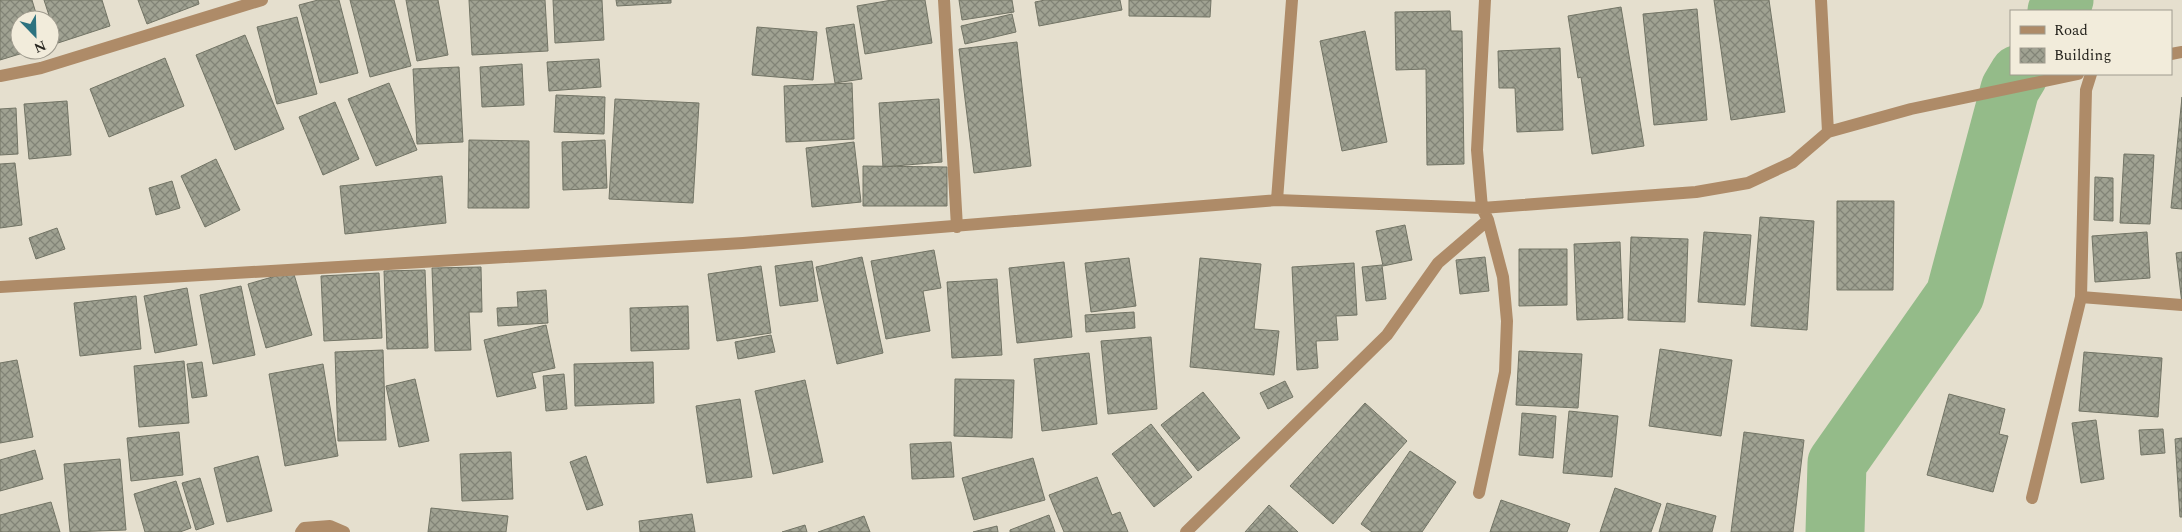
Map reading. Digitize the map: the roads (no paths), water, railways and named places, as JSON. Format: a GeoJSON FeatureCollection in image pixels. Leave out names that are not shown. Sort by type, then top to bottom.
{"type":"FeatureCollection","features":[{"type":"Feature","properties":{"kind":"street"},"geometry":{"type":"LineString","coordinates":[[0,76],[41,68],[262,0]]}},
{"type":"Feature","properties":{"kind":"street"},"geometry":{"type":"LineString","coordinates":[[944,0],[957,227]]}},
{"type":"Feature","properties":{"kind":"street"},"geometry":{"type":"LineString","coordinates":[[1276,200],[1292,0]]}},
{"type":"Feature","properties":{"kind":"street"},"geometry":{"type":"LineString","coordinates":[[1479,493],[1506,363],[1507,322],[1503,277],[1488,220],[1482,208],[1477,150],[1485,0]]}},
{"type":"Feature","properties":{"kind":"street"},"geometry":{"type":"LineString","coordinates":[[1821,0],[1828,132]]}},
{"type":"Feature","properties":{"kind":"street"},"geometry":{"type":"LineString","coordinates":[[0,287],[733,244],[1276,200],[1482,208],[1696,192],[1748,183],[1793,162],[1828,132],[1911,109],[2073,75]]}},
{"type":"Feature","properties":{"kind":"street"},"geometry":{"type":"LineString","coordinates":[[2032,498],[2080,297],[2086,90],[2091,75]]}},
{"type":"Feature","properties":{"kind":"street"},"geometry":{"type":"LineString","coordinates":[[1186,532],[1387,335],[1438,263],[1488,220]]}},
{"type":"Feature","properties":{"kind":"street"},"geometry":{"type":"LineString","coordinates":[[2080,297],[2182,305]]}},
{"type":"Feature","properties":{"kind":"street"},"geometry":{"type":"LineString","coordinates":[[301,532],[304,528],[330,526],[344,532]]}},
{"type":"Feature","properties":{"kind":"waterway"},"geometry":{"type":"LineString","coordinates":[[2058,10],[2064,0]]}},
{"type":"Feature","properties":{"kind":"waterway"},"geometry":{"type":"LineString","coordinates":[[1835,532],[1837,463],[1955,295],[2010,89],[2018,75]]}}]}
